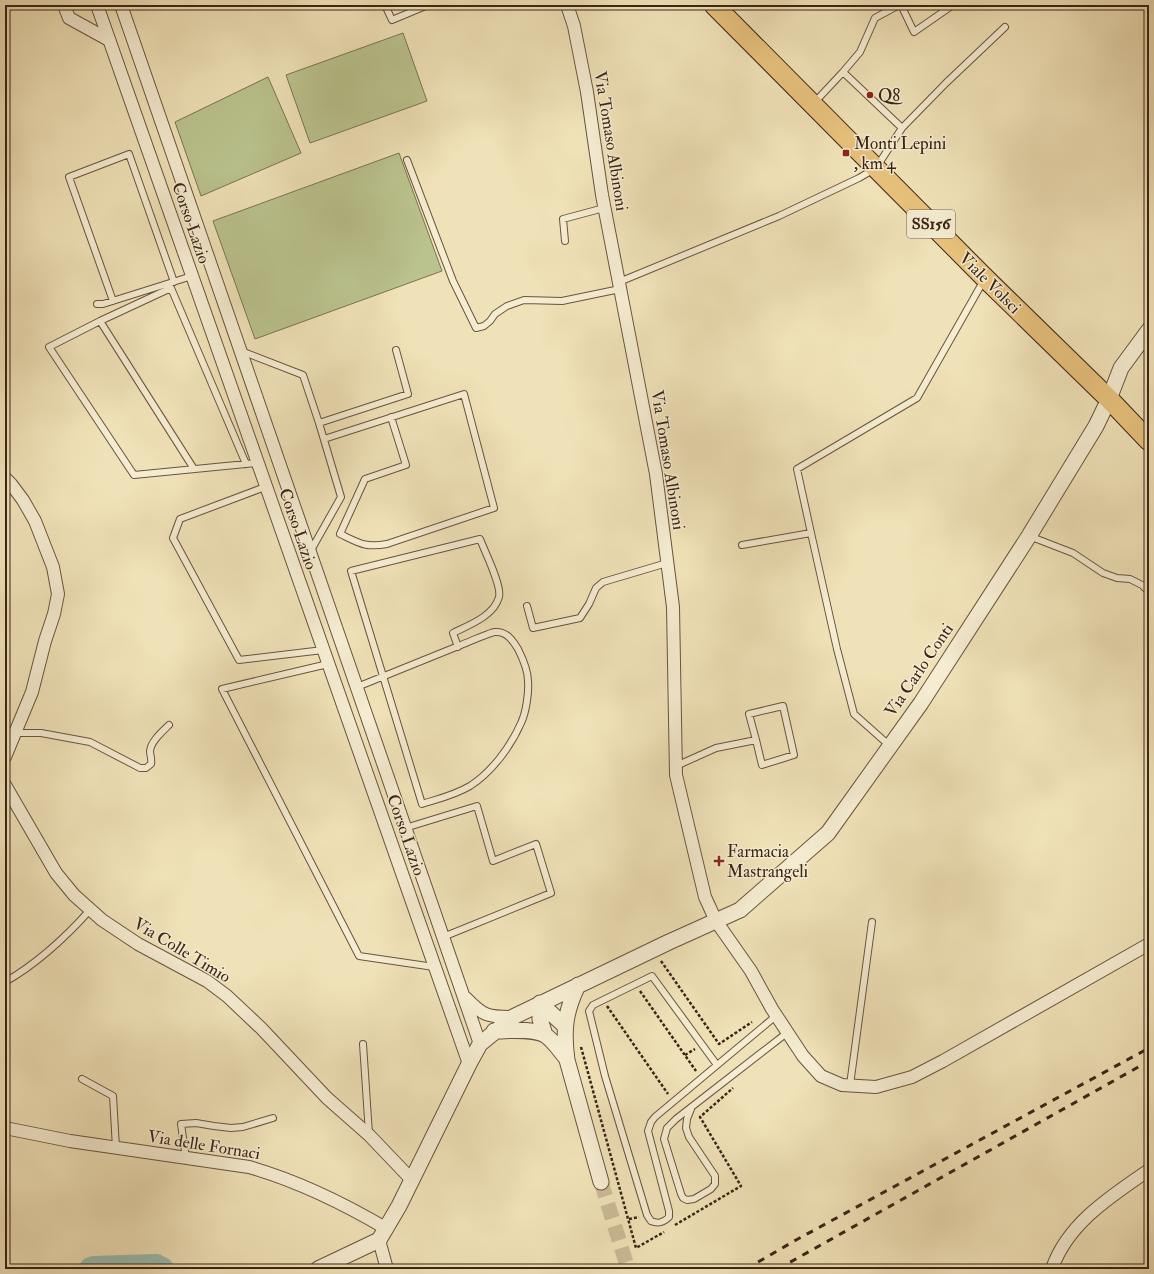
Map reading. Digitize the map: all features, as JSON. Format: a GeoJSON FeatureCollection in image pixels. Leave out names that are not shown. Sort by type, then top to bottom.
{"type":"FeatureCollection","features":[{"type":"Feature","properties":{"kind":"main road","name":"Viale Volsci"},"geometry":{"type":"LineString","coordinates":[[714,5],[985,278],[1109,399],[1149,441]]}},
{"type":"Feature","properties":{"kind":"street"},"geometry":{"type":"LineString","coordinates":[[64,5],[69,18],[109,40]]}},
{"type":"Feature","properties":{"kind":"street","name":"Corso Lazio"},"geometry":{"type":"LineString","coordinates":[[97,5],[192,276],[251,464],[266,487],[469,1064]]}},
{"type":"Feature","properties":{"kind":"street","name":"Corso Lazio"},"geometry":{"type":"LineString","coordinates":[[121,5],[480,1044]]}},
{"type":"Feature","properties":{"kind":"street","name":"Via Tomaso Albinoni"},"geometry":{"type":"LineString","coordinates":[[567,5],[574,26],[587,92],[604,208],[656,474],[673,608],[676,774],[705,897],[716,921],[751,971],[803,1056],[821,1076],[842,1085],[876,1087],[912,1077],[944,1061],[1149,944]]}},
{"type":"Feature","properties":{"kind":"street","name":"Via Carlo Conti"},"geometry":{"type":"LineString","coordinates":[[480,1044],[513,1017],[540,1003],[740,910],[828,833],[921,703],[1029,536],[1096,426],[1109,399],[1121,368],[1149,330]]}},
{"type":"Feature","properties":{"kind":"street"},"geometry":{"type":"LineString","coordinates":[[5,478],[23,500],[35,521],[53,567],[58,594],[54,614],[45,640],[32,692],[5,757]]}},
{"type":"Feature","properties":{"kind":"street","name":"Via Colle Timio"},"geometry":{"type":"LineString","coordinates":[[5,785],[56,873],[74,895],[102,920],[138,944],[207,981],[227,996],[261,1028],[327,1098],[369,1135],[412,1180]]}},
{"type":"Feature","properties":{"kind":"street"},"geometry":{"type":"LineString","coordinates":[[578,985],[571,999],[565,1026],[567,1060],[601,1182]]}},
{"type":"Feature","properties":{"kind":"street","name":"Corso Lazio"},"geometry":{"type":"LineString","coordinates":[[463,996],[477,1009],[492,1017],[513,1017]]}},
{"type":"Feature","properties":{"kind":"street"},"geometry":{"type":"LineString","coordinates":[[540,1003],[565,1026]]}},
{"type":"Feature","properties":{"kind":"street"},"geometry":{"type":"LineString","coordinates":[[540,1003],[540,1019],[544,1035]]}},
{"type":"Feature","properties":{"kind":"street"},"geometry":{"type":"LineString","coordinates":[[494,1032],[528,1031],[544,1035],[555,1044],[567,1060]]}},
{"type":"Feature","properties":{"kind":"street"},"geometry":{"type":"LineString","coordinates":[[387,1269],[383,1235],[480,1044]]}},
{"type":"Feature","properties":{"kind":"street","name":"Via delle Fornaci"},"geometry":{"type":"LineString","coordinates":[[5,1128],[70,1141],[249,1167],[275,1175],[334,1200],[383,1235]]}},
{"type":"Feature","properties":{"kind":"street"},"geometry":{"type":"LineString","coordinates":[[1052,1269],[1061,1249],[1075,1229],[1101,1205],[1149,1170]]}},
{"type":"Feature","properties":{"kind":"street"},"geometry":{"type":"LineString","coordinates":[[318,1269],[383,1235]]}},
{"type":"Feature","properties":{"kind":"lane"},"geometry":{"type":"LineString","coordinates":[[385,5],[392,20],[428,5]]}},
{"type":"Feature","properties":{"kind":"lane"},"geometry":{"type":"LineString","coordinates":[[813,104],[860,52],[875,18],[900,5],[914,32],[953,5]]}},
{"type":"Feature","properties":{"kind":"lane"},"geometry":{"type":"LineString","coordinates":[[407,160],[453,281],[476,328],[484,326],[490,321],[494,314],[507,306],[524,300],[562,301],[619,285],[779,216],[859,178],[876,168],[902,128],[946,83],[1005,27]]}},
{"type":"Feature","properties":{"kind":"lane"},"geometry":{"type":"LineString","coordinates":[[843,72],[902,128]]}},
{"type":"Feature","properties":{"kind":"lane"},"geometry":{"type":"LineString","coordinates":[[113,301],[69,177],[129,154],[174,282]]}},
{"type":"Feature","properties":{"kind":"lane"},"geometry":{"type":"LineString","coordinates":[[565,241],[563,218],[604,208]]}},
{"type":"Feature","properties":{"kind":"lane"},"geometry":{"type":"LineString","coordinates":[[97,304],[103,304],[192,276]]}},
{"type":"Feature","properties":{"kind":"lane"},"geometry":{"type":"LineString","coordinates":[[890,747],[854,714],[837,649],[797,469],[917,398],[985,278]]}},
{"type":"Feature","properties":{"kind":"lane"},"geometry":{"type":"LineString","coordinates":[[171,288],[251,464],[134,475],[49,347],[100,321],[171,288]]}},
{"type":"Feature","properties":{"kind":"lane"},"geometry":{"type":"LineString","coordinates":[[100,321],[194,469]]}},
{"type":"Feature","properties":{"kind":"lane"},"geometry":{"type":"LineString","coordinates":[[319,423],[408,394],[396,350]]}},
{"type":"Feature","properties":{"kind":"lane"},"geometry":{"type":"LineString","coordinates":[[241,351],[303,375],[341,497],[310,552]]}},
{"type":"Feature","properties":{"kind":"lane"},"geometry":{"type":"LineString","coordinates":[[324,439],[391,417],[464,394],[494,508],[376,547],[365,546],[340,534],[365,479],[406,464],[391,417]]}},
{"type":"Feature","properties":{"kind":"lane"},"geometry":{"type":"LineString","coordinates":[[266,487],[180,519],[172,538],[239,660],[323,650]]}},
{"type":"Feature","properties":{"kind":"lane"},"geometry":{"type":"LineString","coordinates":[[742,545],[811,533]]}},
{"type":"Feature","properties":{"kind":"lane"},"geometry":{"type":"LineString","coordinates":[[1029,536],[1073,553],[1103,574],[1117,578],[1130,579],[1142,585],[1149,592]]}},
{"type":"Feature","properties":{"kind":"lane"},"geometry":{"type":"LineString","coordinates":[[357,687],[384,677],[458,647],[495,632],[505,634],[514,641],[524,663],[528,681],[522,722],[503,753],[486,774],[450,796],[422,804],[384,677],[351,571],[480,539],[499,585],[500,596],[497,603],[488,613],[474,623],[454,633],[458,647]]}},
{"type":"Feature","properties":{"kind":"lane"},"geometry":{"type":"LineString","coordinates":[[527,606],[533,628],[580,618],[589,604],[596,588],[603,582],[667,563]]}},
{"type":"Feature","properties":{"kind":"lane"},"geometry":{"type":"LineString","coordinates":[[328,664],[222,689],[359,956],[434,967]]}},
{"type":"Feature","properties":{"kind":"lane"},"geometry":{"type":"LineString","coordinates":[[784,706],[794,755],[762,765],[756,740],[749,714],[784,706]]}},
{"type":"Feature","properties":{"kind":"lane"},"geometry":{"type":"LineString","coordinates":[[15,733],[40,733],[90,742],[134,766],[146,768],[151,764],[152,758],[150,752],[152,744],[169,725]]}},
{"type":"Feature","properties":{"kind":"lane"},"geometry":{"type":"LineString","coordinates":[[676,766],[716,748],[756,740]]}},
{"type":"Feature","properties":{"kind":"lane"},"geometry":{"type":"LineString","coordinates":[[406,828],[476,806],[493,861],[536,844],[551,893],[443,936]]}},
{"type":"Feature","properties":{"kind":"lane"},"geometry":{"type":"LineString","coordinates":[[5,982],[26,969],[48,952],[72,930],[90,910]]}},
{"type":"Feature","properties":{"kind":"lane"},"geometry":{"type":"LineString","coordinates":[[850,1085],[872,922]]}},
{"type":"Feature","properties":{"kind":"lane"},"geometry":{"type":"LineString","coordinates":[[717,1065],[652,976],[593,1005],[589,1011],[605,1076],[647,1215],[651,1221],[656,1223],[664,1221],[669,1217],[669,1210],[648,1131],[652,1122],[655,1117],[717,1065],[775,1012]]}},
{"type":"Feature","properties":{"kind":"lane"},"geometry":{"type":"LineString","coordinates":[[691,1109],[687,1119],[686,1128],[689,1137],[715,1176],[715,1184],[711,1189],[694,1199],[687,1200],[683,1198],[681,1194],[664,1140],[667,1128],[788,1032]]}},
{"type":"Feature","properties":{"kind":"lane"},"geometry":{"type":"LineString","coordinates":[[363,1044],[369,1135]]}},
{"type":"Feature","properties":{"kind":"lane"},"geometry":{"type":"LineString","coordinates":[[82,1079],[113,1096],[116,1148]]}},
{"type":"Feature","properties":{"kind":"lane"},"geometry":{"type":"LineString","coordinates":[[186,1158],[181,1124],[196,1123],[231,1128],[243,1127],[273,1118]]}},
{"type":"Feature","properties":{"kind":"path"},"geometry":{"type":"LineString","coordinates":[[661,960],[719,1044],[775,1012]]}},
{"type":"Feature","properties":{"kind":"path"},"geometry":{"type":"LineString","coordinates":[[602,1000],[670,1097]]}},
{"type":"Feature","properties":{"kind":"path"},"geometry":{"type":"LineString","coordinates":[[636,1248],[741,1186],[700,1117],[734,1087]]}},
{"type":"Feature","properties":{"kind":"green space"},"geometry":{"type":"Polygon","coordinates":[[[403,33],[427,101],[310,143],[286,75],[403,33]]]}},
{"type":"Feature","properties":{"kind":"green space"},"geometry":{"type":"Polygon","coordinates":[[[268,77],[301,153],[201,196],[175,122],[268,77]]]}},
{"type":"Feature","properties":{"kind":"green space"},"geometry":{"type":"Polygon","coordinates":[[[399,153],[442,271],[255,339],[213,221],[399,153]]]}},
{"type":"Feature","properties":{"kind":"waterway"},"geometry":{"type":"LineString","coordinates":[[91,1269],[156,1266],[162,1269]]}},
{"type":"Feature","properties":{"kind":"tunnel"},"geometry":{"type":"LineString","coordinates":[[601,1182],[628,1269]]}},
{"type":"Feature","properties":{"kind":"railway"},"geometry":{"type":"LineString","coordinates":[[746,1269],[796,1240],[1149,1048]]}},
{"type":"Feature","properties":{"kind":"railway"},"geometry":{"type":"LineString","coordinates":[[778,1269],[1149,1061]]}},
{"type":"Feature","properties":{"kind":"place","name":"Q8"},"geometry":{"type":"Point","coordinates":[870,95]}},
{"type":"Feature","properties":{"kind":"place","name":"Monti Lepini , km 4"},"geometry":{"type":"Point","coordinates":[846,153]}},
{"type":"Feature","properties":{"kind":"place","name":"Farmacia Mastrangeli"},"geometry":{"type":"Point","coordinates":[719,861]}}]}
